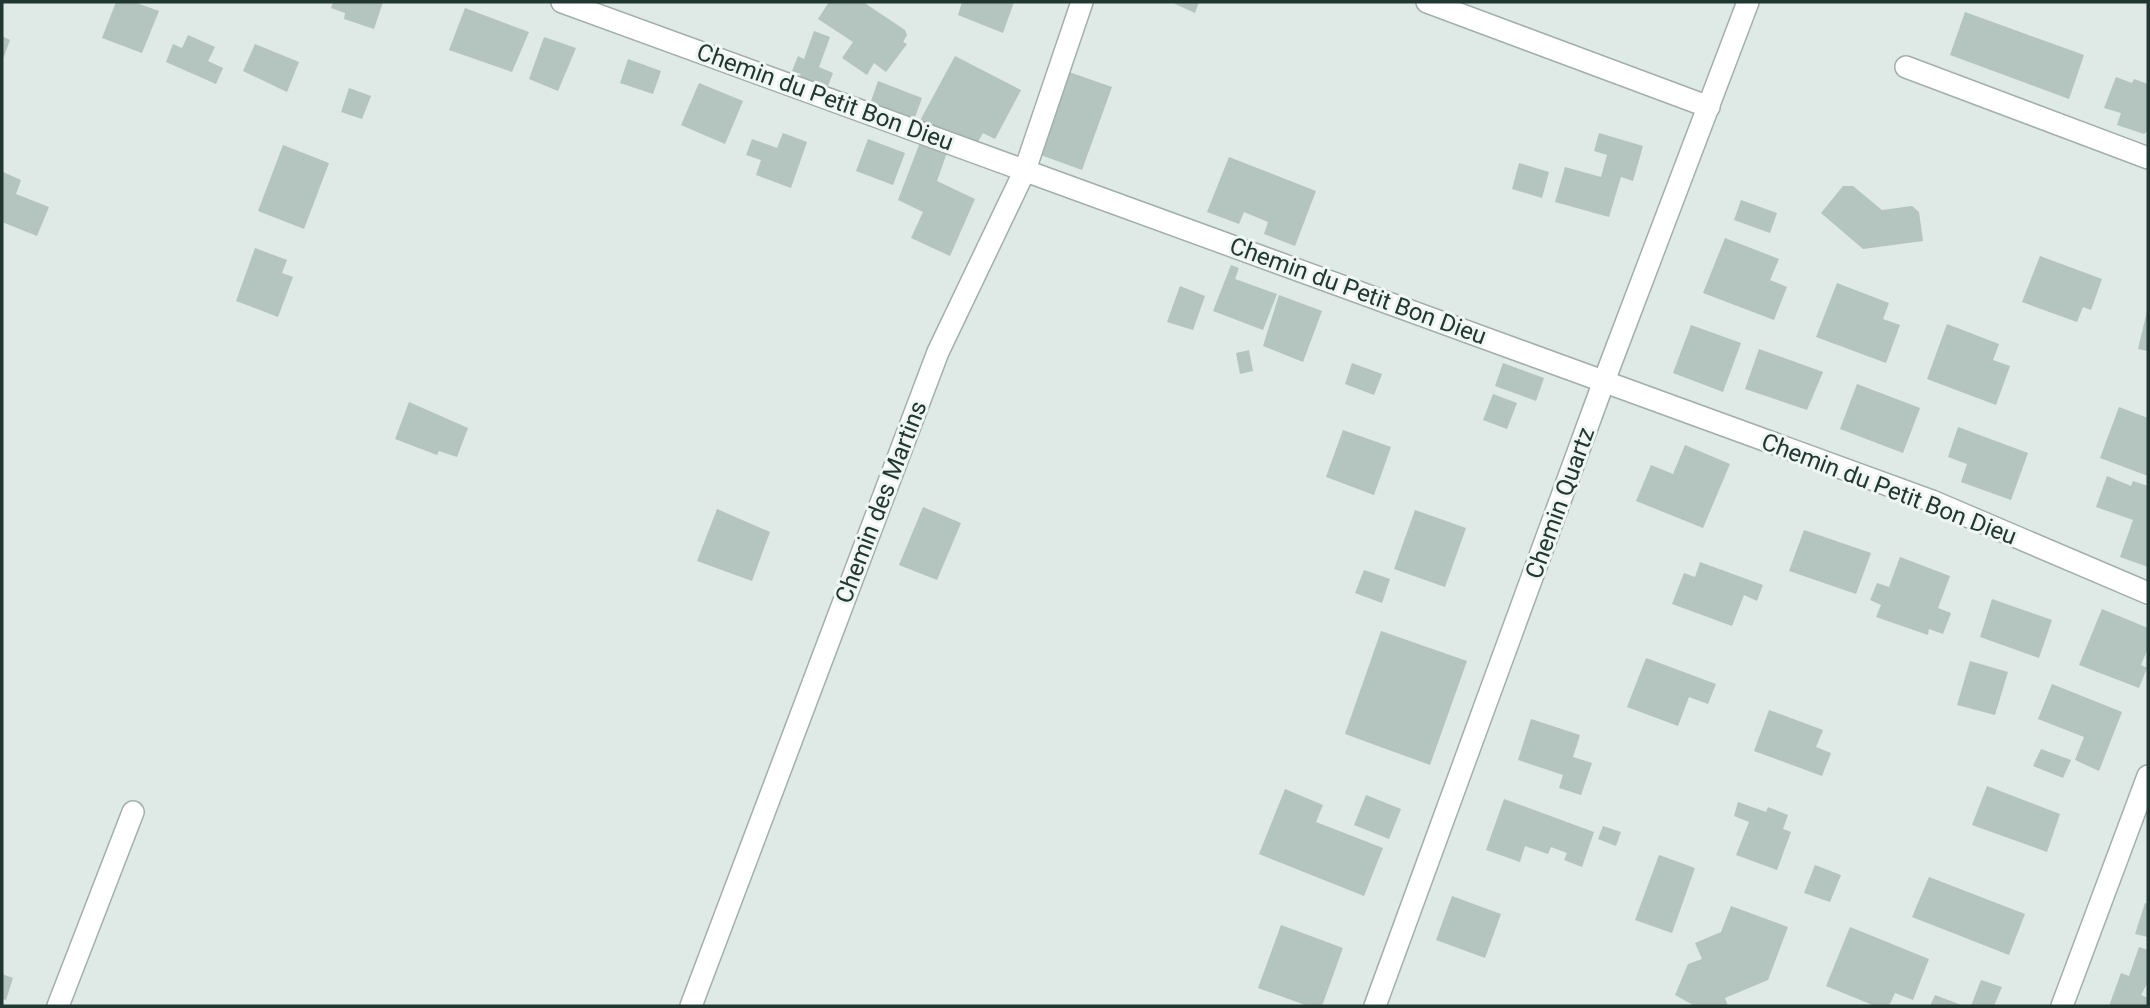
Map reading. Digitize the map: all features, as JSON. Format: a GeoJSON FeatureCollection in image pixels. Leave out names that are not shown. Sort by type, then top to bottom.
{"type":"FeatureCollection","features":[{"type":"Feature","properties":{"kind":"street","name":"Chemin du Petit Bon Dieu"},"geometry":{"type":"LineString","coordinates":[[562,2],[1932,501],[2148,593]]}},
{"type":"Feature","properties":{"kind":"street","name":"Chemin des Martins"},"geometry":{"type":"LineString","coordinates":[[691,1006],[938,352],[1025,170],[1082,2]]}},
{"type":"Feature","properties":{"kind":"street"},"geometry":{"type":"LineString","coordinates":[[1427,2],[1709,107]]}},
{"type":"Feature","properties":{"kind":"street","name":"Chemin Quartz"},"geometry":{"type":"LineString","coordinates":[[1376,1006],[1604,381],[1748,2]]}},
{"type":"Feature","properties":{"kind":"street"},"geometry":{"type":"LineString","coordinates":[[1906,67],[2148,158]]}},
{"type":"Feature","properties":{"kind":"street"},"geometry":{"type":"LineString","coordinates":[[2062,1006],[2148,776]]}},
{"type":"Feature","properties":{"kind":"street"},"geometry":{"type":"LineString","coordinates":[[58,1006],[134,812]]}},
{"type":"Feature","properties":{"kind":"building"},"geometry":{"type":"Polygon","coordinates":[[[116,2],[134,2],[159,11],[142,53],[102,38],[116,2]]]}},
{"type":"Feature","properties":{"kind":"building"},"geometry":{"type":"Polygon","coordinates":[[[333,2],[383,2],[374,29],[344,19],[345,13],[331,8],[333,2]]]}},
{"type":"Feature","properties":{"kind":"building"},"geometry":{"type":"Polygon","coordinates":[[[829,2],[863,2],[905,30],[907,35],[903,42],[907,44],[886,72],[874,63],[867,75],[842,58],[853,42],[818,19],[829,2]]]}},
{"type":"Feature","properties":{"kind":"building"},"geometry":{"type":"Polygon","coordinates":[[[962,2],[1014,2],[1003,33],[958,15],[962,2]]]}},
{"type":"Feature","properties":{"kind":"building"},"geometry":{"type":"Polygon","coordinates":[[[1171,2],[1199,2],[1195,13],[1171,2]]]}},
{"type":"Feature","properties":{"kind":"building"},"geometry":{"type":"Polygon","coordinates":[[[465,8],[529,32],[512,72],[449,50],[465,8]]]}},
{"type":"Feature","properties":{"kind":"building"},"geometry":{"type":"Polygon","coordinates":[[[1965,12],[2084,55],[2069,99],[1950,55],[1965,12]]]}},
{"type":"Feature","properties":{"kind":"building"},"geometry":{"type":"Polygon","coordinates":[[[814,31],[830,37],[819,67],[833,73],[827,89],[799,78],[801,74],[792,71],[798,56],[804,59],[814,31]]]}},
{"type":"Feature","properties":{"kind":"building"},"geometry":{"type":"Polygon","coordinates":[[[188,35],[215,47],[208,61],[223,68],[216,84],[166,62],[173,44],[182,48],[188,35]]]}},
{"type":"Feature","properties":{"kind":"building"},"geometry":{"type":"Polygon","coordinates":[[[2,36],[10,40],[2,62],[2,36]]]}},
{"type":"Feature","properties":{"kind":"building"},"geometry":{"type":"Polygon","coordinates":[[[544,37],[576,48],[558,91],[529,79],[544,37]]]}},
{"type":"Feature","properties":{"kind":"building"},"geometry":{"type":"Polygon","coordinates":[[[255,44],[299,62],[287,92],[243,71],[255,44]]]}},
{"type":"Feature","properties":{"kind":"building"},"geometry":{"type":"Polygon","coordinates":[[[955,56],[1021,90],[995,139],[983,133],[975,147],[916,128],[955,56]]]}},
{"type":"Feature","properties":{"kind":"building"},"geometry":{"type":"Polygon","coordinates":[[[628,59],[661,71],[653,94],[620,83],[628,59]]]}},
{"type":"Feature","properties":{"kind":"building"},"geometry":{"type":"Polygon","coordinates":[[[1069,72],[1112,87],[1082,170],[1038,154],[1069,72]]]}},
{"type":"Feature","properties":{"kind":"building"},"geometry":{"type":"Polygon","coordinates":[[[2116,77],[2132,83],[2134,79],[2148,84],[2148,131],[2144,134],[2117,125],[2121,113],[2104,108],[2116,77]]]}},
{"type":"Feature","properties":{"kind":"building"},"geometry":{"type":"Polygon","coordinates":[[[878,81],[922,98],[914,120],[870,104],[878,81]]]}},
{"type":"Feature","properties":{"kind":"building"},"geometry":{"type":"Polygon","coordinates":[[[699,83],[743,101],[725,144],[681,125],[699,83]]]}},
{"type":"Feature","properties":{"kind":"building"},"geometry":{"type":"Polygon","coordinates":[[[349,88],[371,96],[362,119],[341,112],[349,88]]]}},
{"type":"Feature","properties":{"kind":"building"},"geometry":{"type":"Polygon","coordinates":[[[783,133],[807,142],[791,188],[756,175],[761,160],[746,155],[752,139],[777,148],[783,133]]]}},
{"type":"Feature","properties":{"kind":"building"},"geometry":{"type":"Polygon","coordinates":[[[1599,133],[1643,146],[1633,181],[1621,177],[1609,217],[1555,202],[1565,167],[1601,177],[1607,155],[1594,151],[1599,133]]]}},
{"type":"Feature","properties":{"kind":"building"},"geometry":{"type":"Polygon","coordinates":[[[922,137],[949,147],[937,181],[975,199],[950,256],[911,238],[923,212],[898,200],[922,137]]]}},
{"type":"Feature","properties":{"kind":"building"},"geometry":{"type":"Polygon","coordinates":[[[868,139],[905,153],[893,185],[856,171],[868,139]]]}},
{"type":"Feature","properties":{"kind":"building"},"geometry":{"type":"Polygon","coordinates":[[[283,145],[329,163],[304,229],[258,211],[283,145]]]}},
{"type":"Feature","properties":{"kind":"building"},"geometry":{"type":"Polygon","coordinates":[[[1229,157],[1316,191],[1295,246],[1264,234],[1268,222],[1244,212],[1239,224],[1207,212],[1229,157]]]}},
{"type":"Feature","properties":{"kind":"building"},"geometry":{"type":"Polygon","coordinates":[[[1519,163],[1549,172],[1542,198],[1512,189],[1519,163]]]}},
{"type":"Feature","properties":{"kind":"building"},"geometry":{"type":"Polygon","coordinates":[[[3,172],[21,180],[16,194],[49,207],[37,236],[2,222],[3,172]]]}},
{"type":"Feature","properties":{"kind":"building"},"geometry":{"type":"Polygon","coordinates":[[[1843,186],[1853,186],[1882,210],[1912,206],[1919,212],[1923,241],[1863,249],[1821,213],[1843,186]]]}},
{"type":"Feature","properties":{"kind":"building"},"geometry":{"type":"Polygon","coordinates":[[[1741,200],[1777,213],[1770,233],[1734,220],[1741,200]]]}},
{"type":"Feature","properties":{"kind":"building"},"geometry":{"type":"Polygon","coordinates":[[[1725,238],[1779,259],[1770,280],[1787,287],[1774,320],[1703,293],[1725,238]]]}},
{"type":"Feature","properties":{"kind":"building"},"geometry":{"type":"Polygon","coordinates":[[[255,248],[287,260],[282,273],[293,277],[278,317],[236,301],[255,248]]]}},
{"type":"Feature","properties":{"kind":"building"},"geometry":{"type":"Polygon","coordinates":[[[2040,256],[2102,279],[2091,310],[2083,307],[2077,322],[2022,302],[2040,256]]]}},
{"type":"Feature","properties":{"kind":"building"},"geometry":{"type":"Polygon","coordinates":[[[1231,265],[1239,268],[1235,279],[1277,294],[1263,330],[1213,311],[1231,265]]]}},
{"type":"Feature","properties":{"kind":"building"},"geometry":{"type":"Polygon","coordinates":[[[1837,283],[1889,303],[1883,319],[1900,325],[1886,363],[1816,337],[1837,283]]]}},
{"type":"Feature","properties":{"kind":"building"},"geometry":{"type":"Polygon","coordinates":[[[1180,286],[1205,296],[1193,330],[1167,322],[1180,286]]]}},
{"type":"Feature","properties":{"kind":"building"},"geometry":{"type":"Polygon","coordinates":[[[1279,295],[1322,311],[1303,362],[1263,346],[1279,295]]]}},
{"type":"Feature","properties":{"kind":"building"},"geometry":{"type":"Polygon","coordinates":[[[2148,307],[2148,351],[2138,349],[2148,307]]]}},
{"type":"Feature","properties":{"kind":"building"},"geometry":{"type":"Polygon","coordinates":[[[1947,324],[1999,344],[1993,360],[2010,366],[1996,405],[1927,379],[1947,324]]]}},
{"type":"Feature","properties":{"kind":"building"},"geometry":{"type":"Polygon","coordinates":[[[1691,325],[1741,343],[1723,392],[1673,373],[1691,325]]]}},
{"type":"Feature","properties":{"kind":"building"},"geometry":{"type":"Polygon","coordinates":[[[1759,349],[1823,372],[1807,410],[1745,389],[1759,349]]]}},
{"type":"Feature","properties":{"kind":"building"},"geometry":{"type":"Polygon","coordinates":[[[1249,350],[1253,371],[1240,374],[1236,353],[1249,350]]]}},
{"type":"Feature","properties":{"kind":"building"},"geometry":{"type":"Polygon","coordinates":[[[1352,363],[1382,374],[1374,395],[1345,384],[1352,363]]]}},
{"type":"Feature","properties":{"kind":"building"},"geometry":{"type":"Polygon","coordinates":[[[1503,363],[1544,378],[1536,401],[1495,386],[1503,363]]]}},
{"type":"Feature","properties":{"kind":"building"},"geometry":{"type":"Polygon","coordinates":[[[1857,384],[1920,408],[1903,453],[1840,429],[1857,384]]]}},
{"type":"Feature","properties":{"kind":"building"},"geometry":{"type":"Polygon","coordinates":[[[1493,394],[1517,403],[1507,429],[1483,420],[1493,394]]]}},
{"type":"Feature","properties":{"kind":"building"},"geometry":{"type":"Polygon","coordinates":[[[409,402],[468,428],[457,457],[439,451],[437,455],[395,439],[409,402]]]}},
{"type":"Feature","properties":{"kind":"building"},"geometry":{"type":"Polygon","coordinates":[[[2119,407],[2148,418],[2148,476],[2100,458],[2119,407]]]}},
{"type":"Feature","properties":{"kind":"building"},"geometry":{"type":"Polygon","coordinates":[[[1958,427],[2028,453],[2011,500],[1961,482],[1967,464],[1948,457],[1958,427]]]}},
{"type":"Feature","properties":{"kind":"building"},"geometry":{"type":"Polygon","coordinates":[[[1343,430],[1391,447],[1374,495],[1326,477],[1343,430]]]}},
{"type":"Feature","properties":{"kind":"building"},"geometry":{"type":"Polygon","coordinates":[[[1685,445],[1730,464],[1703,528],[1636,501],[1651,465],[1673,474],[1685,445]]]}},
{"type":"Feature","properties":{"kind":"building"},"geometry":{"type":"Polygon","coordinates":[[[2107,476],[2131,486],[2133,481],[2148,486],[2148,567],[2120,557],[2133,520],[2096,507],[2107,476]]]}},
{"type":"Feature","properties":{"kind":"building"},"geometry":{"type":"Polygon","coordinates":[[[923,507],[961,523],[937,580],[899,565],[923,507]]]}},
{"type":"Feature","properties":{"kind":"building"},"geometry":{"type":"Polygon","coordinates":[[[717,509],[770,532],[752,581],[697,561],[717,509]]]}},
{"type":"Feature","properties":{"kind":"building"},"geometry":{"type":"Polygon","coordinates":[[[1415,510],[1466,528],[1445,587],[1394,569],[1415,510]]]}},
{"type":"Feature","properties":{"kind":"building"},"geometry":{"type":"Polygon","coordinates":[[[1804,530],[1871,553],[1856,594],[1789,571],[1804,530]]]}},
{"type":"Feature","properties":{"kind":"building"},"geometry":{"type":"Polygon","coordinates":[[[1900,557],[1950,576],[1938,608],[1951,613],[1943,634],[1929,629],[1928,635],[1876,617],[1881,605],[1870,600],[1877,583],[1889,587],[1900,557]]]}},
{"type":"Feature","properties":{"kind":"building"},"geometry":{"type":"Polygon","coordinates":[[[1700,562],[1763,585],[1757,601],[1744,595],[1732,626],[1672,604],[1684,573],[1695,577],[1700,562]]]}},
{"type":"Feature","properties":{"kind":"building"},"geometry":{"type":"Polygon","coordinates":[[[1364,570],[1390,579],[1382,603],[1355,593],[1364,570]]]}},
{"type":"Feature","properties":{"kind":"building"},"geometry":{"type":"Polygon","coordinates":[[[1992,599],[2052,620],[2039,658],[1980,637],[1992,599]]]}},
{"type":"Feature","properties":{"kind":"building"},"geometry":{"type":"Polygon","coordinates":[[[2102,609],[2148,628],[2148,648],[2141,665],[2147,668],[2139,688],[2079,665],[2102,609]]]}},
{"type":"Feature","properties":{"kind":"building"},"geometry":{"type":"Polygon","coordinates":[[[1381,631],[1467,661],[1430,765],[1345,734],[1381,631]]]}},
{"type":"Feature","properties":{"kind":"building"},"geometry":{"type":"Polygon","coordinates":[[[1646,658],[1716,684],[1708,704],[1689,697],[1678,726],[1627,707],[1646,658]]]}},
{"type":"Feature","properties":{"kind":"building"},"geometry":{"type":"Polygon","coordinates":[[[1970,661],[2008,672],[1995,715],[1957,705],[1970,661]]]}},
{"type":"Feature","properties":{"kind":"building"},"geometry":{"type":"Polygon","coordinates":[[[2052,684],[2122,712],[2099,771],[2075,760],[2084,737],[2038,719],[2052,684]]]}},
{"type":"Feature","properties":{"kind":"building"},"geometry":{"type":"Polygon","coordinates":[[[1769,710],[1823,730],[1816,747],[1831,753],[1822,776],[1754,751],[1769,710]]]}},
{"type":"Feature","properties":{"kind":"building"},"geometry":{"type":"Polygon","coordinates":[[[1531,719],[1580,735],[1573,757],[1592,763],[1581,795],[1559,788],[1563,775],[1518,760],[1531,719]]]}},
{"type":"Feature","properties":{"kind":"building"},"geometry":{"type":"Polygon","coordinates":[[[2041,749],[2071,760],[2063,778],[2033,766],[2041,749]]]}},
{"type":"Feature","properties":{"kind":"building"},"geometry":{"type":"Polygon","coordinates":[[[1987,786],[2060,814],[2047,852],[1972,825],[1987,786]]]}},
{"type":"Feature","properties":{"kind":"building"},"geometry":{"type":"Polygon","coordinates":[[[1285,789],[1323,805],[1316,822],[1383,848],[1364,896],[1259,854],[1285,789]]]}},
{"type":"Feature","properties":{"kind":"building"},"geometry":{"type":"Polygon","coordinates":[[[1366,795],[1401,809],[1389,839],[1354,825],[1366,795]]]}},
{"type":"Feature","properties":{"kind":"building"},"geometry":{"type":"Polygon","coordinates":[[[1504,799],[1594,832],[1582,867],[1564,860],[1567,853],[1551,847],[1548,854],[1525,846],[1520,862],[1486,850],[1504,799]]]}},
{"type":"Feature","properties":{"kind":"building"},"geometry":{"type":"Polygon","coordinates":[[[1738,802],[1766,812],[1768,807],[1788,815],[1783,829],[1791,832],[1777,870],[1736,855],[1749,822],[1734,816],[1738,802]]]}},
{"type":"Feature","properties":{"kind":"building"},"geometry":{"type":"Polygon","coordinates":[[[1603,826],[1621,832],[1616,846],[1598,839],[1603,826]]]}},
{"type":"Feature","properties":{"kind":"building"},"geometry":{"type":"Polygon","coordinates":[[[1659,855],[1695,868],[1672,933],[1635,920],[1659,855]]]}},
{"type":"Feature","properties":{"kind":"building"},"geometry":{"type":"Polygon","coordinates":[[[1815,865],[1841,875],[1830,902],[1804,893],[1815,865]]]}},
{"type":"Feature","properties":{"kind":"building"},"geometry":{"type":"Polygon","coordinates":[[[1929,877],[2025,914],[2009,955],[1912,917],[1929,877]]]}},
{"type":"Feature","properties":{"kind":"building"},"geometry":{"type":"Polygon","coordinates":[[[1452,896],[1501,914],[1485,958],[1436,940],[1452,896]]]}},
{"type":"Feature","properties":{"kind":"building"},"geometry":{"type":"Polygon","coordinates":[[[2145,903],[2148,904],[2148,937],[2135,934],[2145,903]]]}},
{"type":"Feature","properties":{"kind":"building"},"geometry":{"type":"Polygon","coordinates":[[[1731,906],[1788,927],[1768,980],[1725,998],[1728,1006],[1695,1006],[1675,995],[1688,964],[1702,959],[1695,943],[1721,932],[1731,906]]]}},
{"type":"Feature","properties":{"kind":"building"},"geometry":{"type":"Polygon","coordinates":[[[1281,925],[1343,948],[1322,1006],[1308,1006],[1258,988],[1281,925]]]}},
{"type":"Feature","properties":{"kind":"building"},"geometry":{"type":"Polygon","coordinates":[[[1850,927],[1929,959],[1913,1000],[1895,993],[1889,1006],[1875,1006],[1826,986],[1850,927]]]}},
{"type":"Feature","properties":{"kind":"building"},"geometry":{"type":"Polygon","coordinates":[[[2139,947],[2148,950],[2148,982],[2141,995],[2148,998],[2148,1006],[2109,1006],[2121,973],[2129,976],[2139,947]]]}},
{"type":"Feature","properties":{"kind":"building"},"geometry":{"type":"Polygon","coordinates":[[[2,974],[13,978],[6,1000],[2,999],[2,974]]]}},
{"type":"Feature","properties":{"kind":"building"},"geometry":{"type":"Polygon","coordinates":[[[1981,980],[2002,987],[1994,1006],[1971,1006],[1981,980]]]}},
{"type":"Feature","properties":{"kind":"building"},"geometry":{"type":"Polygon","coordinates":[[[1935,995],[1964,1006],[1930,1006],[1935,995]]]}}]}
